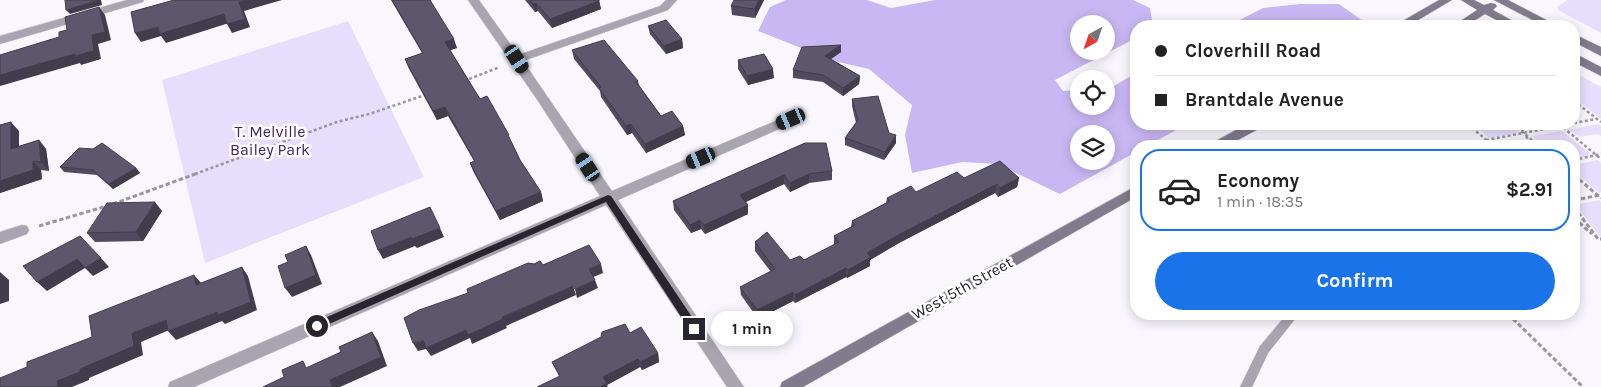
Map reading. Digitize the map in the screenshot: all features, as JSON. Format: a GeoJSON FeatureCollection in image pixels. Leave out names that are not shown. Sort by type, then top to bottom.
{"type":"FeatureCollection","features":[{"type":"Feature","properties":{"kind":"main road"},"geometry":{"type":"LineString","coordinates":[[1411,20],[1447,0]]}},
{"type":"Feature","properties":{"kind":"main road"},"geometry":{"type":"LineString","coordinates":[[1466,0],[1504,20]]}},
{"type":"Feature","properties":{"kind":"main road"},"geometry":{"type":"LineString","coordinates":[[1468,20],[1500,0],[1540,20]]}},
{"type":"Feature","properties":{"kind":"main road"},"geometry":{"type":"LineString","coordinates":[[1580,41],[1601,52]]}},
{"type":"Feature","properties":{"kind":"main road"},"geometry":{"type":"LineString","coordinates":[[1580,60],[1601,72]]}},
{"type":"Feature","properties":{"kind":"main road"},"geometry":{"type":"LineString","coordinates":[[1228,140],[1246,130]]}},
{"type":"Feature","properties":{"kind":"main road","name":"West 5th Street"},"geometry":{"type":"LineString","coordinates":[[788,387],[1130,194]]}},
{"type":"Feature","properties":{"kind":"street"},"geometry":{"type":"LineString","coordinates":[[473,0],[517,59],[683,314],[736,387]]}},
{"type":"Feature","properties":{"kind":"street"},"geometry":{"type":"LineString","coordinates":[[517,59],[664,8],[672,0]]}},
{"type":"Feature","properties":{"kind":"street"},"geometry":{"type":"LineString","coordinates":[[0,40],[134,1]]}},
{"type":"Feature","properties":{"kind":"street"},"geometry":{"type":"LineString","coordinates":[[176,387],[791,119]]}},
{"type":"Feature","properties":{"kind":"street"},"geometry":{"type":"LineString","coordinates":[[0,238],[22,230]]}},
{"type":"Feature","properties":{"kind":"lane"},"geometry":{"type":"LineString","coordinates":[[1246,387],[1264,350],[1288,320]]}},
{"type":"Feature","properties":{"kind":"path"},"geometry":{"type":"LineString","coordinates":[[456,84],[517,59]]}},
{"type":"Feature","properties":{"kind":"path"},"geometry":{"type":"LineString","coordinates":[[22,230],[80,215],[253,151],[337,122],[369,114],[437,91]]}},
{"type":"Feature","properties":{"kind":"path"},"geometry":{"type":"LineString","coordinates":[[1580,106],[1601,122]]}},
{"type":"Feature","properties":{"kind":"path"},"geometry":{"type":"LineString","coordinates":[[1580,122],[1597,119]]}},
{"type":"Feature","properties":{"kind":"path"},"geometry":{"type":"LineString","coordinates":[[1475,130],[1486,140],[1538,130]]}},
{"type":"Feature","properties":{"kind":"path"},"geometry":{"type":"LineString","coordinates":[[1520,130],[1533,140]]}},
{"type":"Feature","properties":{"kind":"path"},"geometry":{"type":"LineString","coordinates":[[1523,130],[1528,140]]}},
{"type":"Feature","properties":{"kind":"path"},"geometry":{"type":"LineString","coordinates":[[1566,130],[1580,140]]}},
{"type":"Feature","properties":{"kind":"path"},"geometry":{"type":"LineString","coordinates":[[1580,140],[1599,155],[1601,159]]}},
{"type":"Feature","properties":{"kind":"path"},"geometry":{"type":"LineString","coordinates":[[1580,159],[1599,155]]}},
{"type":"Feature","properties":{"kind":"path"},"geometry":{"type":"LineString","coordinates":[[1580,180],[1600,196]]}},
{"type":"Feature","properties":{"kind":"path"},"geometry":{"type":"LineString","coordinates":[[1580,199],[1600,196]]}},
{"type":"Feature","properties":{"kind":"path"},"geometry":{"type":"LineString","coordinates":[[1580,215],[1600,240]]}},
{"type":"Feature","properties":{"kind":"path"},"geometry":{"type":"LineString","coordinates":[[1580,223],[1600,240]]}},
{"type":"Feature","properties":{"kind":"path"},"geometry":{"type":"LineString","coordinates":[[1514,320],[1583,387]]}},
{"type":"Feature","properties":{"kind":"green space"},"geometry":{"type":"Polygon","coordinates":[[[1567,0],[1601,0],[1601,33],[1580,22],[1580,20],[1558,10],[1557,7],[1567,0]]]}},
{"type":"Feature","properties":{"kind":"green space","name":"T. Melville Bailey Park"},"geometry":{"type":"Polygon","coordinates":[[[348,21],[424,177],[205,263],[162,80],[348,21]]]}},
{"type":"Feature","properties":{"kind":"green space"},"geometry":{"type":"Polygon","coordinates":[[[1580,75],[1601,87],[1601,119],[1580,103],[1580,75]]]}},
{"type":"Feature","properties":{"kind":"green space"},"geometry":{"type":"Polygon","coordinates":[[[1598,124],[1601,126],[1601,136],[1598,134],[1579,137],[1569,130],[1580,130],[1580,128],[1598,124]]]}},
{"type":"Feature","properties":{"kind":"green space"},"geometry":{"type":"Polygon","coordinates":[[[1480,130],[1516,130],[1519,132],[1489,138],[1480,130]]]}},
{"type":"Feature","properties":{"kind":"green space"},"geometry":{"type":"Polygon","coordinates":[[[1562,131],[1573,140],[1537,140],[1532,136],[1562,131]]]}},
{"type":"Feature","properties":{"kind":"green space"},"geometry":{"type":"Polygon","coordinates":[[[1580,145],[1592,155],[1580,158],[1580,145]]]}},
{"type":"Feature","properties":{"kind":"green space"},"geometry":{"type":"Polygon","coordinates":[[[1598,160],[1601,163],[1601,192],[1599,193],[1580,176],[1580,164],[1598,160]]]}},
{"type":"Feature","properties":{"kind":"green space"},"geometry":{"type":"Polygon","coordinates":[[[1599,200],[1601,202],[1601,236],[1599,236],[1580,210],[1580,204],[1599,200]]]}},
{"type":"Feature","properties":{"kind":"shaded area"},"geometry":{"type":"Polygon","coordinates":[[[786,0],[867,0],[891,8],[935,0],[1133,0],[1150,8],[1152,20],[1130,20],[1130,41],[1115,49],[1115,15],[1070,15],[1070,60],[1094,60],[1074,70],[1070,70],[1070,72],[1055,80],[1063,91],[1070,91],[1070,115],[1115,115],[1115,85],[1130,76],[1130,130],[1176,130],[1158,140],[1130,140],[1130,155],[1115,164],[1115,125],[1070,125],[1070,170],[1103,170],[1060,194],[997,164],[962,162],[912,173],[905,135],[912,105],[869,69],[834,61],[758,31],[770,7],[786,0]]]}},
{"type":"Feature","properties":{"kind":"shaded area"},"geometry":{"type":"Polygon","coordinates":[[[1300,4],[1339,4],[1362,20],[1240,20],[1263,8],[1300,4]]]}},
{"type":"Feature","properties":{"kind":"building"},"geometry":{"type":"Polygon","coordinates":[[[65,0],[99,0],[66,10],[65,0]]]}},
{"type":"Feature","properties":{"kind":"building"},"geometry":{"type":"Polygon","coordinates":[[[174,0],[248,0],[239,2],[245,19],[227,24],[224,14],[160,34],[158,27],[135,33],[131,12],[174,0]]]}},
{"type":"Feature","properties":{"kind":"building"},"geometry":{"type":"Polygon","coordinates":[[[392,0],[430,0],[454,39],[445,42],[480,99],[487,96],[509,135],[520,160],[541,192],[496,211],[470,163],[475,161],[445,107],[433,111],[405,59],[423,53],[392,0]]]}},
{"type":"Feature","properties":{"kind":"building"},"geometry":{"type":"Polygon","coordinates":[[[530,0],[599,1],[550,19],[536,3],[533,4],[530,0]]]}},
{"type":"Feature","properties":{"kind":"building"},"geometry":{"type":"Polygon","coordinates":[[[734,0],[759,0],[755,9],[731,6],[734,0]]]}},
{"type":"Feature","properties":{"kind":"building"},"geometry":{"type":"Polygon","coordinates":[[[99,7],[105,32],[92,35],[94,51],[75,56],[75,54],[0,75],[0,55],[59,37],[59,32],[67,30],[65,17],[99,7]]]}},
{"type":"Feature","properties":{"kind":"building"},"geometry":{"type":"Polygon","coordinates":[[[666,20],[682,39],[664,46],[648,26],[666,20]]]}},
{"type":"Feature","properties":{"kind":"building"},"geometry":{"type":"Polygon","coordinates":[[[604,40],[638,81],[636,82],[661,116],[672,111],[683,126],[645,144],[631,124],[626,126],[599,88],[601,87],[572,50],[604,40]]]}},
{"type":"Feature","properties":{"kind":"building"},"geometry":{"type":"Polygon","coordinates":[[[841,45],[825,56],[860,76],[843,88],[823,75],[793,70],[802,47],[841,45]]]}},
{"type":"Feature","properties":{"kind":"building"},"geometry":{"type":"Polygon","coordinates":[[[764,54],[773,69],[747,76],[738,60],[764,54]]]}},
{"type":"Feature","properties":{"kind":"building"},"geometry":{"type":"Polygon","coordinates":[[[878,96],[889,133],[896,135],[885,152],[845,138],[858,120],[852,99],[878,96]]]}},
{"type":"Feature","properties":{"kind":"building"},"geometry":{"type":"Polygon","coordinates":[[[11,122],[11,149],[39,140],[41,162],[33,161],[33,170],[0,181],[0,125],[11,122]]]}},
{"type":"Feature","properties":{"kind":"building"},"geometry":{"type":"Polygon","coordinates":[[[102,143],[136,168],[109,184],[93,170],[60,167],[79,148],[93,149],[102,143]]]}},
{"type":"Feature","properties":{"kind":"building"},"geometry":{"type":"Polygon","coordinates":[[[805,143],[826,143],[832,171],[809,174],[790,183],[784,175],[740,195],[748,205],[704,225],[700,220],[690,225],[673,201],[805,143]]]}},
{"type":"Feature","properties":{"kind":"building"},"geometry":{"type":"Polygon","coordinates":[[[1000,161],[1019,178],[1000,188],[997,184],[900,234],[867,253],[871,257],[848,270],[846,268],[795,295],[793,292],[757,310],[740,287],[775,269],[755,242],[767,232],[790,260],[800,256],[804,260],[839,242],[834,236],[855,225],[852,221],[890,201],[887,198],[911,186],[916,192],[957,172],[964,178],[1000,161]]]}},
{"type":"Feature","properties":{"kind":"building"},"geometry":{"type":"Polygon","coordinates":[[[155,202],[136,232],[87,233],[107,203],[155,202]]]}},
{"type":"Feature","properties":{"kind":"building"},"geometry":{"type":"Polygon","coordinates":[[[430,207],[440,228],[378,250],[371,231],[430,207]]]}},
{"type":"Feature","properties":{"kind":"building"},"geometry":{"type":"Polygon","coordinates":[[[80,236],[101,258],[85,268],[77,259],[37,282],[23,266],[80,236]]]}},
{"type":"Feature","properties":{"kind":"building"},"geometry":{"type":"Polygon","coordinates":[[[589,245],[601,264],[589,269],[595,280],[575,289],[573,286],[502,317],[503,319],[468,335],[466,330],[426,348],[423,340],[413,343],[404,318],[419,310],[468,293],[467,289],[528,263],[534,264],[540,261],[543,265],[589,245]]]}},
{"type":"Feature","properties":{"kind":"building"},"geometry":{"type":"Polygon","coordinates":[[[306,246],[316,275],[285,288],[278,266],[288,262],[285,255],[306,246]]]}},
{"type":"Feature","properties":{"kind":"building"},"geometry":{"type":"Polygon","coordinates":[[[242,267],[251,302],[218,315],[217,312],[168,331],[166,320],[132,333],[134,346],[57,381],[58,386],[56,387],[0,387],[0,378],[27,367],[27,362],[92,337],[89,316],[194,275],[196,285],[242,267]]]}},
{"type":"Feature","properties":{"kind":"building"},"geometry":{"type":"Polygon","coordinates":[[[625,324],[630,333],[641,327],[658,353],[640,362],[638,359],[603,377],[607,383],[600,387],[537,387],[560,376],[552,362],[601,337],[602,332],[625,324]]]}},
{"type":"Feature","properties":{"kind":"building"},"geometry":{"type":"Polygon","coordinates":[[[372,332],[381,357],[330,380],[332,387],[263,387],[284,377],[282,370],[303,361],[306,368],[341,352],[339,347],[372,332]]]}},
{"type":"Feature","properties":{"kind":"route"},"geometry":{"type":"LineString","coordinates":[[317,326],[608,198],[694,329]]}}]}
